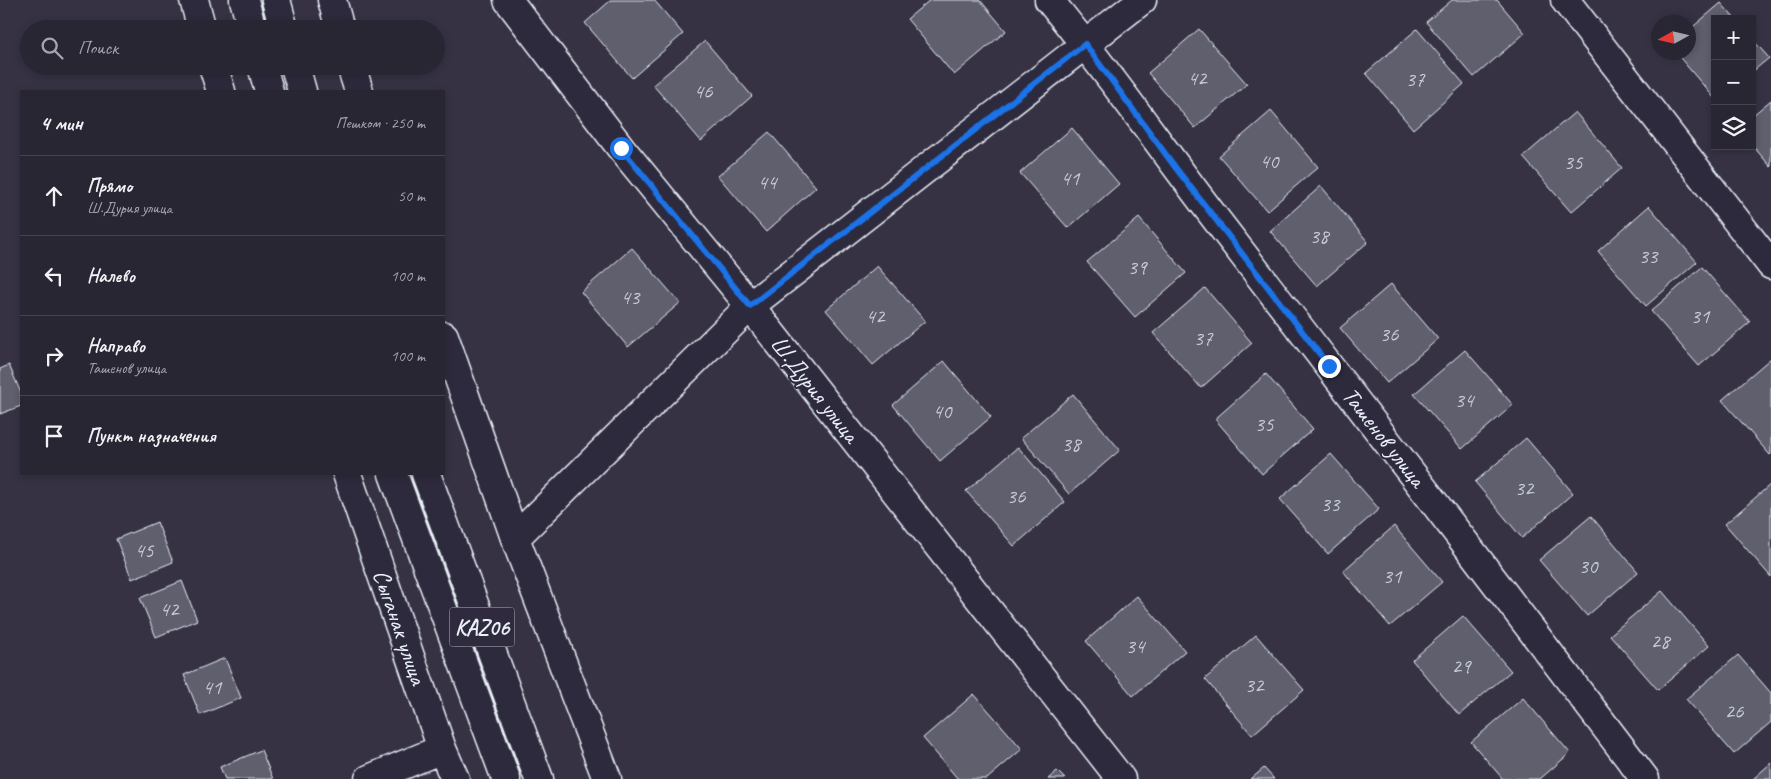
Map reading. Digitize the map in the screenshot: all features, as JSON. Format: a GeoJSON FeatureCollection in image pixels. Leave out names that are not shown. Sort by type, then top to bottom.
{"type":"FeatureCollection","features":[{"type":"Feature","properties":{"kind":"main road"},"geometry":{"type":"LineString","coordinates":[[194,0],[200,20]]}},
{"type":"Feature","properties":{"kind":"main road"},"geometry":{"type":"LineString","coordinates":[[244,0],[250,20]]}},
{"type":"Feature","properties":{"kind":"main road"},"geometry":{"type":"LineString","coordinates":[[276,0],[282,20]]}},
{"type":"Feature","properties":{"kind":"main road"},"geometry":{"type":"LineString","coordinates":[[332,0],[338,20]]}},
{"type":"Feature","properties":{"kind":"main road","name":"Ш.Дурия улица"},"geometry":{"type":"LineString","coordinates":[[508,0],[621,148],[750,306],[1121,779]]}},
{"type":"Feature","properties":{"kind":"main road","name":"Ташенов улица"},"geometry":{"type":"LineString","coordinates":[[1049,0],[1085,44],[1175,167],[1487,570],[1645,779]]}},
{"type":"Feature","properties":{"kind":"main road"},"geometry":{"type":"LineString","coordinates":[[515,538],[750,306],[1142,0]]}},
{"type":"Feature","properties":{"kind":"main road"},"geometry":{"type":"LineString","coordinates":[[1565,0],[1771,265]]}},
{"type":"Feature","properties":{"kind":"main road"},"geometry":{"type":"LineString","coordinates":[[216,75],[221,90]]}},
{"type":"Feature","properties":{"kind":"main road"},"geometry":{"type":"LineString","coordinates":[[265,75],[269,90]]}},
{"type":"Feature","properties":{"kind":"main road"},"geometry":{"type":"LineString","coordinates":[[297,75],[302,90]]}},
{"type":"Feature","properties":{"kind":"main road"},"geometry":{"type":"LineString","coordinates":[[354,75],[358,90]]}},
{"type":"Feature","properties":{"kind":"main road"},"geometry":{"type":"LineString","coordinates":[[445,339],[515,538],[607,779]]}},
{"type":"Feature","properties":{"kind":"main road","name":"Сыганак улица"},"geometry":{"type":"LineString","coordinates":[[348,475],[454,779]]}},
{"type":"Feature","properties":{"kind":"main road","name":"KАZ06"},"geometry":{"type":"LineString","coordinates":[[393,475],[506,779]]}},
{"type":"Feature","properties":{"kind":"main road","name":"KАZ06"},"geometry":{"type":"LineString","coordinates":[[426,475],[539,779]]}},
{"type":"Feature","properties":{"kind":"main road"},"geometry":{"type":"LineString","coordinates":[[369,779],[442,749]]}},
{"type":"Feature","properties":{"kind":"building"},"geometry":{"type":"Polygon","coordinates":[[[611,0],[654,0],[683,34],[632,78],[585,23],[611,0]]]}},
{"type":"Feature","properties":{"kind":"building"},"geometry":{"type":"Polygon","coordinates":[[[930,0],[980,0],[1006,31],[954,75],[907,19],[930,0]]]}},
{"type":"Feature","properties":{"kind":"building"},"geometry":{"type":"Polygon","coordinates":[[[1452,0],[1497,0],[1525,33],[1474,77],[1426,22],[1452,0]]]}},
{"type":"Feature","properties":{"kind":"building"},"geometry":{"type":"Polygon","coordinates":[[[1721,3],[1732,15],[1711,15],[1711,94],[1682,60],[1696,60],[1696,24],[1721,3]]]}},
{"type":"Feature","properties":{"kind":"building"},"geometry":{"type":"Polygon","coordinates":[[[1199,29],[1247,84],[1195,128],[1148,73],[1199,29]]]}},
{"type":"Feature","properties":{"kind":"building"},"geometry":{"type":"Polygon","coordinates":[[[1417,29],[1464,84],[1413,129],[1366,73],[1417,29]]]}},
{"type":"Feature","properties":{"kind":"building"},"geometry":{"type":"Polygon","coordinates":[[[705,41],[752,96],[701,141],[653,85],[705,41]]]}},
{"type":"Feature","properties":{"kind":"building"},"geometry":{"type":"Polygon","coordinates":[[[1756,43],[1769,58],[1756,69],[1756,43]]]}},
{"type":"Feature","properties":{"kind":"building"},"geometry":{"type":"Polygon","coordinates":[[[1771,100],[1771,167],[1756,150],[1756,113],[1771,100]]]}},
{"type":"Feature","properties":{"kind":"building"},"geometry":{"type":"Polygon","coordinates":[[[1271,111],[1318,167],[1267,211],[1219,156],[1271,111]]]}},
{"type":"Feature","properties":{"kind":"building"},"geometry":{"type":"Polygon","coordinates":[[[1575,112],[1622,168],[1571,212],[1523,157],[1575,112]]]}},
{"type":"Feature","properties":{"kind":"building"},"geometry":{"type":"Polygon","coordinates":[[[1072,128],[1119,184],[1068,228],[1020,173],[1072,128]]]}},
{"type":"Feature","properties":{"kind":"building"},"geometry":{"type":"Polygon","coordinates":[[[769,132],[816,187],[766,232],[718,176],[769,132]]]}},
{"type":"Feature","properties":{"kind":"building"},"geometry":{"type":"Polygon","coordinates":[[[1321,186],[1368,242],[1317,286],[1270,231],[1321,186]]]}},
{"type":"Feature","properties":{"kind":"building"},"geometry":{"type":"Polygon","coordinates":[[[1649,206],[1697,262],[1646,306],[1598,251],[1649,206]]]}},
{"type":"Feature","properties":{"kind":"building"},"geometry":{"type":"Polygon","coordinates":[[[1139,218],[1186,273],[1135,317],[1087,262],[1139,218]]]}},
{"type":"Feature","properties":{"kind":"building"},"geometry":{"type":"Polygon","coordinates":[[[632,248],[680,303],[628,347],[581,292],[632,248]]]}},
{"type":"Feature","properties":{"kind":"building"},"geometry":{"type":"Polygon","coordinates":[[[877,266],[925,321],[873,365],[826,310],[877,266]]]}},
{"type":"Feature","properties":{"kind":"building"},"geometry":{"type":"Polygon","coordinates":[[[1702,267],[1750,322],[1699,366],[1651,311],[1702,267]]]}},
{"type":"Feature","properties":{"kind":"building"},"geometry":{"type":"Polygon","coordinates":[[[1391,284],[1438,339],[1387,383],[1340,328],[1391,284]]]}},
{"type":"Feature","properties":{"kind":"building"},"geometry":{"type":"Polygon","coordinates":[[[1205,288],[1252,343],[1201,388],[1153,333],[1205,288]]]}},
{"type":"Feature","properties":{"kind":"building"},"geometry":{"type":"Polygon","coordinates":[[[1465,350],[1513,405],[1462,449],[1414,394],[1465,350]]]}},
{"type":"Feature","properties":{"kind":"building"},"geometry":{"type":"Polygon","coordinates":[[[1771,358],[1771,454],[1770,455],[1722,400],[1771,358]]]}},
{"type":"Feature","properties":{"kind":"building"},"geometry":{"type":"Polygon","coordinates":[[[944,361],[991,417],[940,461],[893,405],[944,361]]]}},
{"type":"Feature","properties":{"kind":"building"},"geometry":{"type":"Polygon","coordinates":[[[9,365],[20,391],[20,406],[0,414],[0,369],[9,365]]]}},
{"type":"Feature","properties":{"kind":"building"},"geometry":{"type":"Polygon","coordinates":[[[1266,374],[1313,429],[1262,474],[1215,419],[1266,374]]]}},
{"type":"Feature","properties":{"kind":"building"},"geometry":{"type":"Polygon","coordinates":[[[1073,394],[1120,450],[1069,494],[1021,438],[1073,394]]]}},
{"type":"Feature","properties":{"kind":"building"},"geometry":{"type":"Polygon","coordinates":[[[1526,438],[1573,493],[1522,538],[1475,482],[1526,438]]]}},
{"type":"Feature","properties":{"kind":"building"},"geometry":{"type":"Polygon","coordinates":[[[1018,447],[1065,502],[1014,546],[966,491],[1018,447]]]}},
{"type":"Feature","properties":{"kind":"building"},"geometry":{"type":"Polygon","coordinates":[[[1331,454],[1379,509],[1328,554],[1280,499],[1331,454]]]}},
{"type":"Feature","properties":{"kind":"building"},"geometry":{"type":"Polygon","coordinates":[[[1771,484],[1771,577],[1725,524],[1771,484]]]}},
{"type":"Feature","properties":{"kind":"building"},"geometry":{"type":"Polygon","coordinates":[[[1591,516],[1638,572],[1587,616],[1539,560],[1591,516]]]}},
{"type":"Feature","properties":{"kind":"building"},"geometry":{"type":"Polygon","coordinates":[[[157,522],[173,562],[132,579],[116,539],[157,522]]]}},
{"type":"Feature","properties":{"kind":"building"},"geometry":{"type":"Polygon","coordinates":[[[1394,526],[1442,582],[1390,626],[1343,571],[1394,526]]]}},
{"type":"Feature","properties":{"kind":"building"},"geometry":{"type":"Polygon","coordinates":[[[182,581],[197,620],[156,637],[140,598],[182,581]]]}},
{"type":"Feature","properties":{"kind":"building"},"geometry":{"type":"Polygon","coordinates":[[[1662,591],[1709,646],[1658,690],[1610,635],[1662,591]]]}},
{"type":"Feature","properties":{"kind":"building"},"geometry":{"type":"Polygon","coordinates":[[[1137,596],[1185,651],[1133,696],[1086,641],[1137,596]]]}},
{"type":"Feature","properties":{"kind":"building"},"geometry":{"type":"Polygon","coordinates":[[[1463,616],[1511,671],[1459,715],[1412,660],[1463,616]]]}},
{"type":"Feature","properties":{"kind":"building"},"geometry":{"type":"Polygon","coordinates":[[[1256,635],[1304,690],[1252,735],[1205,679],[1256,635]]]}},
{"type":"Feature","properties":{"kind":"building"},"geometry":{"type":"Polygon","coordinates":[[[1738,655],[1771,693],[1771,722],[1734,754],[1686,699],[1738,655]]]}},
{"type":"Feature","properties":{"kind":"building"},"geometry":{"type":"Polygon","coordinates":[[[225,658],[241,698],[200,715],[184,675],[225,658]]]}},
{"type":"Feature","properties":{"kind":"building"},"geometry":{"type":"Polygon","coordinates":[[[974,694],[1022,749],[987,779],[958,779],[923,738],[974,694]]]}},
{"type":"Feature","properties":{"kind":"building"},"geometry":{"type":"Polygon","coordinates":[[[1523,698],[1570,753],[1540,779],[1503,779],[1471,742],[1523,698]]]}},
{"type":"Feature","properties":{"kind":"building"},"geometry":{"type":"Polygon","coordinates":[[[261,750],[273,779],[225,779],[220,767],[261,750]]]}},
{"type":"Feature","properties":{"kind":"building"},"geometry":{"type":"Polygon","coordinates":[[[1771,763],[1771,779],[1753,779],[1771,763]]]}},
{"type":"Feature","properties":{"kind":"building"},"geometry":{"type":"Polygon","coordinates":[[[1264,768],[1274,779],[1251,779],[1264,768]]]}},
{"type":"Feature","properties":{"kind":"building"},"geometry":{"type":"Polygon","coordinates":[[[1057,771],[1065,779],[1048,779],[1057,771]]]}},
{"type":"Feature","properties":{"kind":"route"},"geometry":{"type":"LineString","coordinates":[[621,148],[750,306],[1085,44],[1175,167],[1329,366]]}}]}
